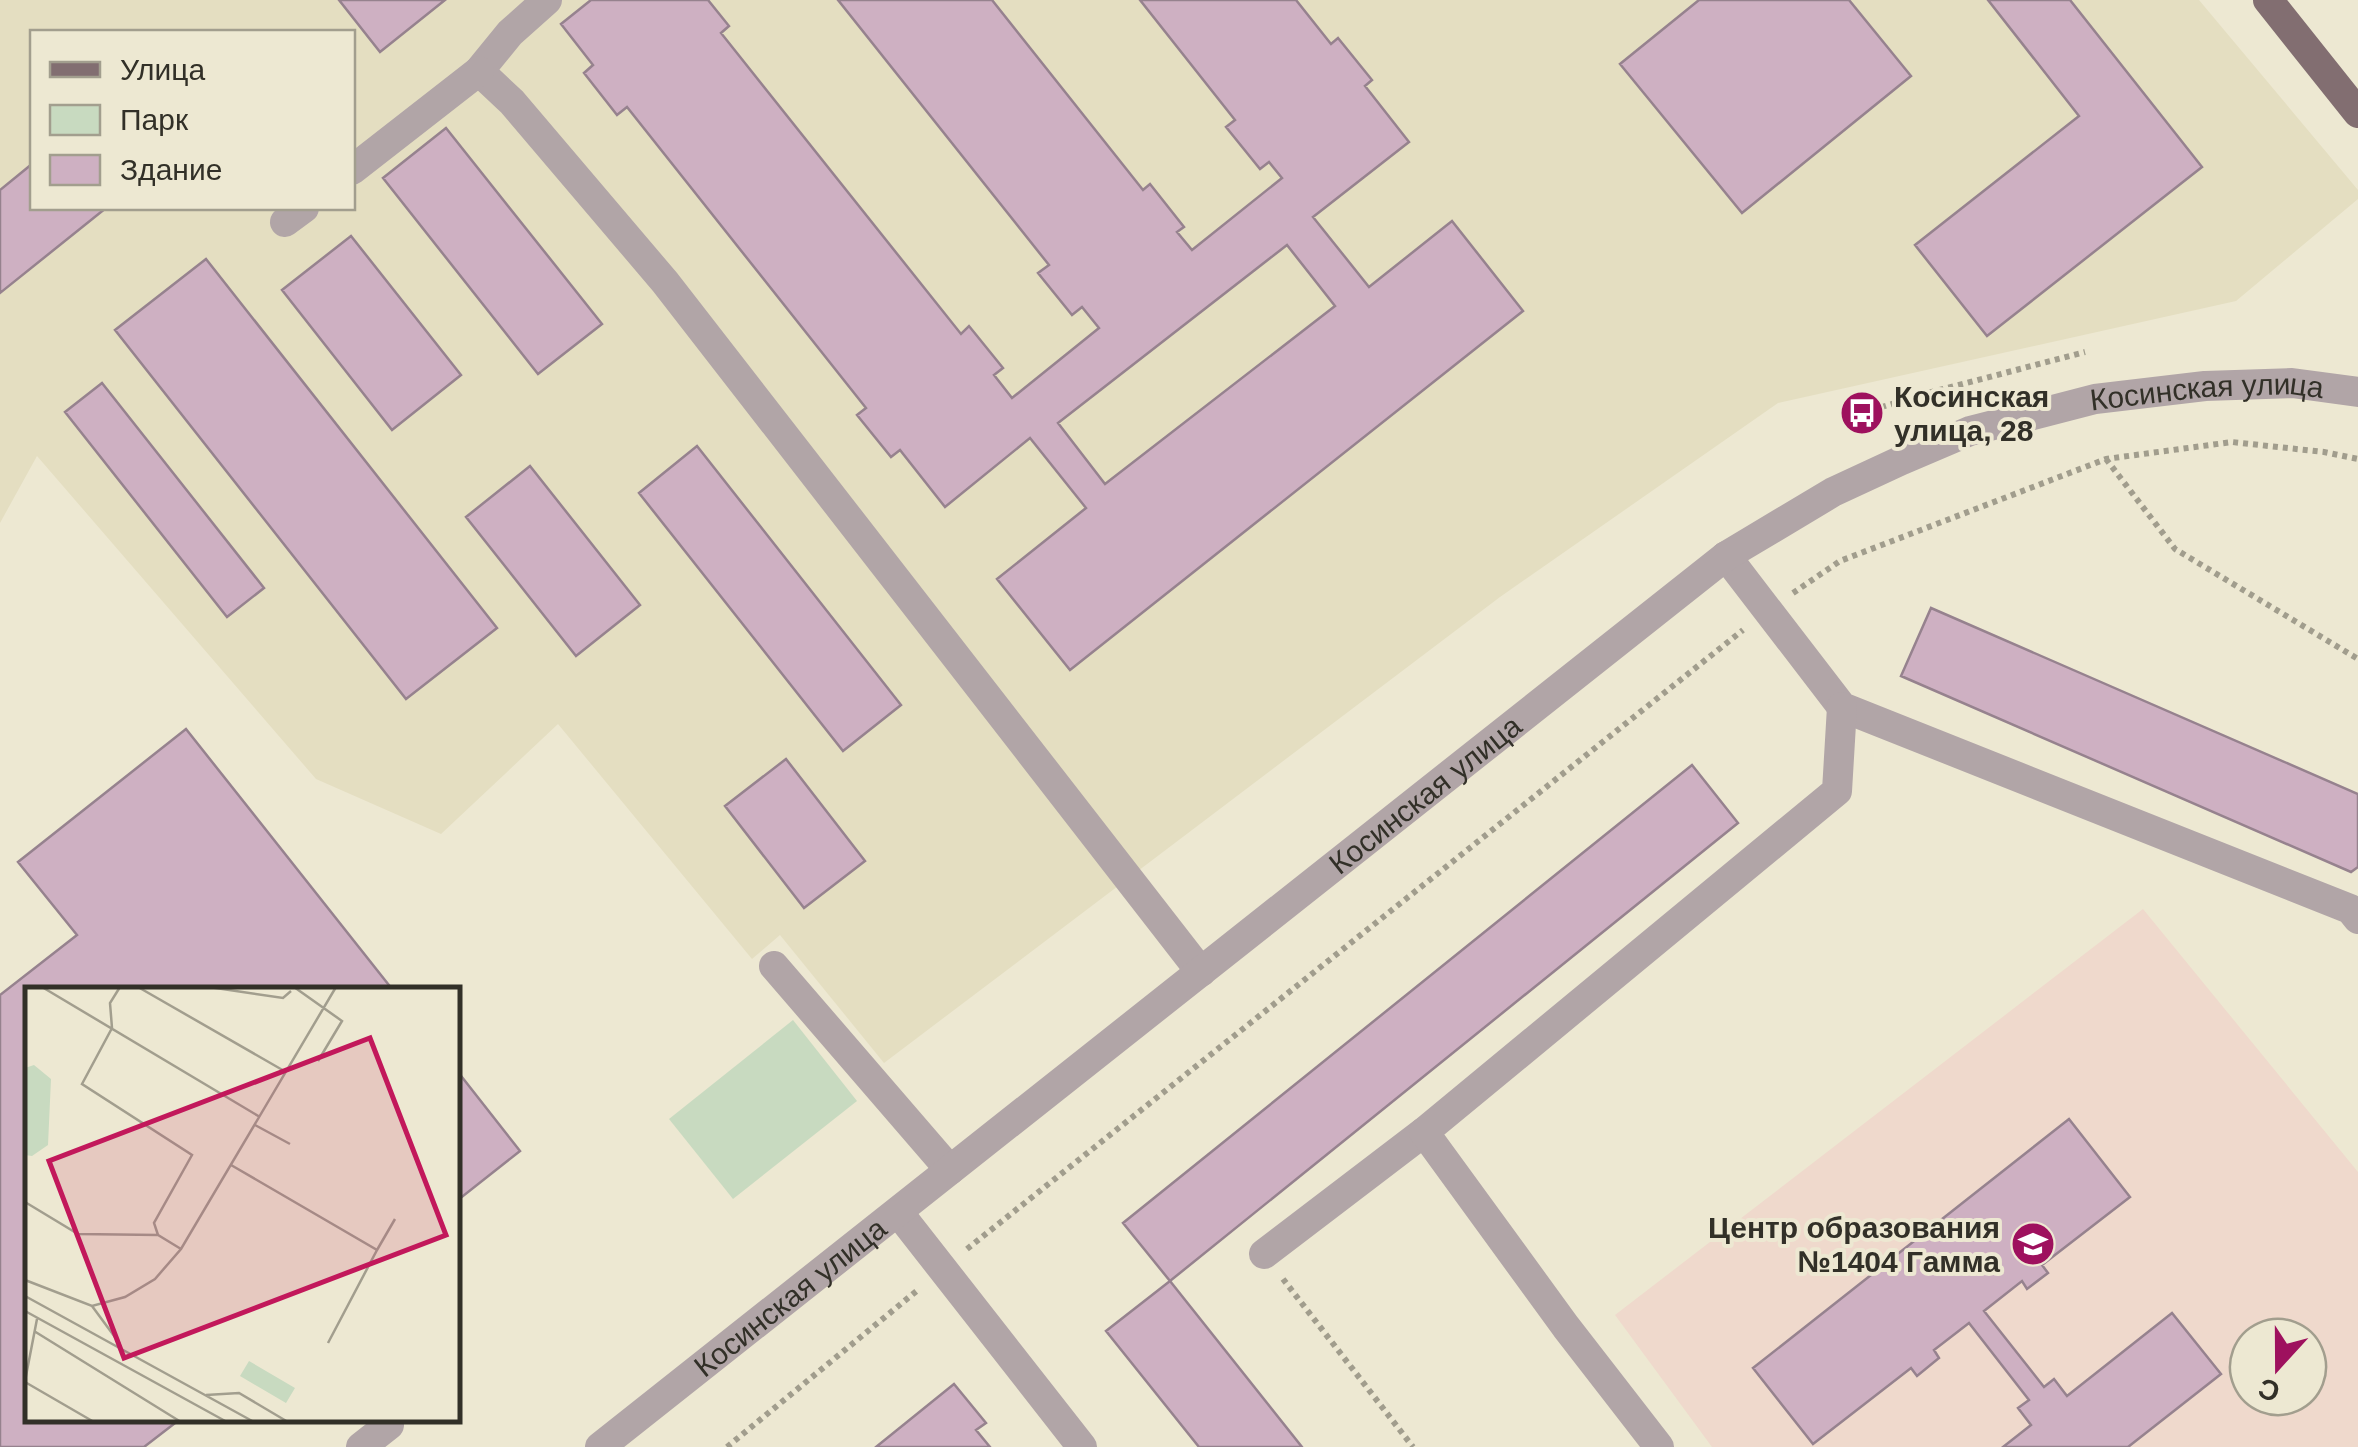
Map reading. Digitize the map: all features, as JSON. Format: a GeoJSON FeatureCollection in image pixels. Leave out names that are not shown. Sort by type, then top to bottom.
{"type":"FeatureCollection","features":[{"type":"Feature","properties":{"kind":"main road"},"geometry":{"type":"LineString","coordinates":[[2268,0],[2355,112]]}},
{"type":"Feature","properties":{"kind":"street"},"geometry":{"type":"LineString","coordinates":[[355,168],[479,71],[510,33],[547,0]]}},
{"type":"Feature","properties":{"kind":"street"},"geometry":{"type":"LineString","coordinates":[[479,71],[512,102],[665,282],[1201,972]]}},
{"type":"Feature","properties":{"kind":"street","name":"Косинская улица"},"geometry":{"type":"LineString","coordinates":[[617,1442],[950,1170],[1726,556],[1833,492],[1970,431],[2023,417],[2095,399],[2205,386],[2292,383],[2358,392]]}},
{"type":"Feature","properties":{"kind":"street"},"geometry":{"type":"LineString","coordinates":[[1726,556],[1842,707],[2350,909],[2358,919]]}},
{"type":"Feature","properties":{"kind":"street"},"geometry":{"type":"LineString","coordinates":[[1264,1254],[1424,1132],[1836,791],[1842,707]]}},
{"type":"Feature","properties":{"kind":"street"},"geometry":{"type":"LineString","coordinates":[[774,966],[950,1170]]}},
{"type":"Feature","properties":{"kind":"street"},"geometry":{"type":"LineString","coordinates":[[1424,1132],[1659,1447]]}},
{"type":"Feature","properties":{"kind":"street"},"geometry":{"type":"LineString","coordinates":[[898,1212],[1082,1447]]}},
{"type":"Feature","properties":{"kind":"street"},"geometry":{"type":"LineString","coordinates":[[360,1447],[389,1425]]}},
{"type":"Feature","properties":{"kind":"path"},"geometry":{"type":"LineString","coordinates":[[1862,413],[2086,352]]}},
{"type":"Feature","properties":{"kind":"path"},"geometry":{"type":"LineString","coordinates":[[727,1447],[942,1269],[1768,610],[1840,561],[2106,459],[2232,442],[2358,458]]}},
{"type":"Feature","properties":{"kind":"path"},"geometry":{"type":"LineString","coordinates":[[2106,459],[2175,549],[2358,659]]}},
{"type":"Feature","properties":{"kind":"path"},"geometry":{"type":"LineString","coordinates":[[1264,1254],[1413,1447]]}},
{"type":"Feature","properties":{"kind":"shaded area"},"geometry":{"type":"Polygon","coordinates":[[[0,0],[2199,0],[2358,190],[2358,199],[2236,301],[1778,403],[1500,597],[884,1063],[780,935],[752,959],[558,724],[441,834],[316,779],[37,456],[0,523],[0,0]]]}},
{"type":"Feature","properties":{"kind":"shaded area","name":"Центр образования №1404 Гамма"},"geometry":{"type":"Polygon","coordinates":[[[2143,909],[2358,1172],[2358,1447],[1712,1447],[1615,1315],[2143,909]]]}},
{"type":"Feature","properties":{"kind":"green space"},"geometry":{"type":"Polygon","coordinates":[[[793,1020],[857,1101],[733,1199],[669,1119],[793,1020]]]}},
{"type":"Feature","properties":{"kind":"building"},"geometry":{"type":"Polygon","coordinates":[[[339,0],[445,0],[380,52],[339,0]]]}},
{"type":"Feature","properties":{"kind":"building"},"geometry":{"type":"Polygon","coordinates":[[[591,0],[708,0],[729,26],[721,33],[961,334],[969,326],[1003,368],[994,375],[1012,398],[1099,328],[1082,307],[1072,315],[1038,273],[1049,265],[838,0],[992,0],[1143,190],[1150,184],[1184,227],[1177,232],[1192,250],[1282,178],[1269,162],[1260,169],[1226,127],[1235,120],[1140,0],[1296,0],[1331,44],[1338,38],[1372,80],[1365,86],[1409,142],[1313,217],[1369,287],[1452,221],[1523,311],[1070,670],[997,579],[1086,508],[1030,438],[945,507],[900,450],[891,457],[857,415],[866,408],[627,107],[617,115],[584,73],[593,65],[561,24],[591,0]],[[1287,245],[1058,423],[1105,484],[1335,306],[1287,245]]]}},
{"type":"Feature","properties":{"kind":"building"},"geometry":{"type":"Polygon","coordinates":[[[1699,0],[1849,0],[1911,76],[1742,213],[1620,64],[1699,0]]]}},
{"type":"Feature","properties":{"kind":"building"},"geometry":{"type":"Polygon","coordinates":[[[1988,0],[2070,0],[2202,167],[1987,336],[1915,245],[2079,116],[1988,0]]]}},
{"type":"Feature","properties":{"kind":"building"},"geometry":{"type":"Polygon","coordinates":[[[446,128],[602,324],[538,374],[383,178],[446,128]]]}},
{"type":"Feature","properties":{"kind":"building"},"geometry":{"type":"Polygon","coordinates":[[[30,166],[30,210],[104,210],[0,293],[0,190],[30,166]]]}},
{"type":"Feature","properties":{"kind":"building"},"geometry":{"type":"Polygon","coordinates":[[[351,236],[461,375],[392,430],[282,290],[351,236]]]}},
{"type":"Feature","properties":{"kind":"building"},"geometry":{"type":"Polygon","coordinates":[[[206,259],[497,628],[406,699],[115,330],[206,259]]]}},
{"type":"Feature","properties":{"kind":"building"},"geometry":{"type":"Polygon","coordinates":[[[102,383],[264,588],[227,617],[65,412],[102,383]]]}},
{"type":"Feature","properties":{"kind":"building"},"geometry":{"type":"Polygon","coordinates":[[[697,446],[901,705],[843,751],[639,493],[697,446]]]}},
{"type":"Feature","properties":{"kind":"building"},"geometry":{"type":"Polygon","coordinates":[[[530,466],[640,605],[576,656],[466,517],[530,466]]]}},
{"type":"Feature","properties":{"kind":"building"},"geometry":{"type":"Polygon","coordinates":[[[1931,608],[2358,794],[2358,867],[2351,872],[1901,676],[1931,608]]]}},
{"type":"Feature","properties":{"kind":"building"},"geometry":{"type":"Polygon","coordinates":[[[186,729],[390,987],[25,987],[25,1422],[176,1422],[144,1447],[0,1447],[0,995],[77,935],[18,862],[186,729]]]}},
{"type":"Feature","properties":{"kind":"building"},"geometry":{"type":"Polygon","coordinates":[[[786,759],[865,861],[804,908],[725,806],[786,759]]]}},
{"type":"Feature","properties":{"kind":"building"},"geometry":{"type":"Polygon","coordinates":[[[1692,765],[1738,823],[1170,1281],[1123,1223],[1692,765]]]}},
{"type":"Feature","properties":{"kind":"building"},"geometry":{"type":"Polygon","coordinates":[[[460,1075],[520,1151],[460,1198],[460,1075]]]}},
{"type":"Feature","properties":{"kind":"building"},"geometry":{"type":"Polygon","coordinates":[[[2069,1119],[2130,1197],[2042,1265],[2048,1273],[2027,1289],[2022,1281],[1984,1311],[2044,1387],[2054,1379],[2067,1396],[2172,1313],[2221,1374],[2128,1447],[2003,1447],[2031,1425],[2018,1408],[2029,1400],[1969,1323],[1934,1350],[1939,1358],[1917,1376],[1911,1368],[1813,1444],[1753,1368],[2069,1119]]]}},
{"type":"Feature","properties":{"kind":"building"},"geometry":{"type":"Polygon","coordinates":[[[1170,1281],[1302,1447],[1199,1447],[1106,1331],[1170,1281]]]}},
{"type":"Feature","properties":{"kind":"building"},"geometry":{"type":"Polygon","coordinates":[[[954,1384],[986,1423],[976,1430],[990,1447],[876,1447],[954,1384]]]}},
{"type":"Feature","properties":{"kind":"place","name":"Косинская улица, 28"},"geometry":{"type":"Point","coordinates":[1862,413]}},
{"type":"Feature","properties":{"kind":"place","name":"Центр образования №1404 Гамма"},"geometry":{"type":"Point","coordinates":[2033,1244]}}]}
